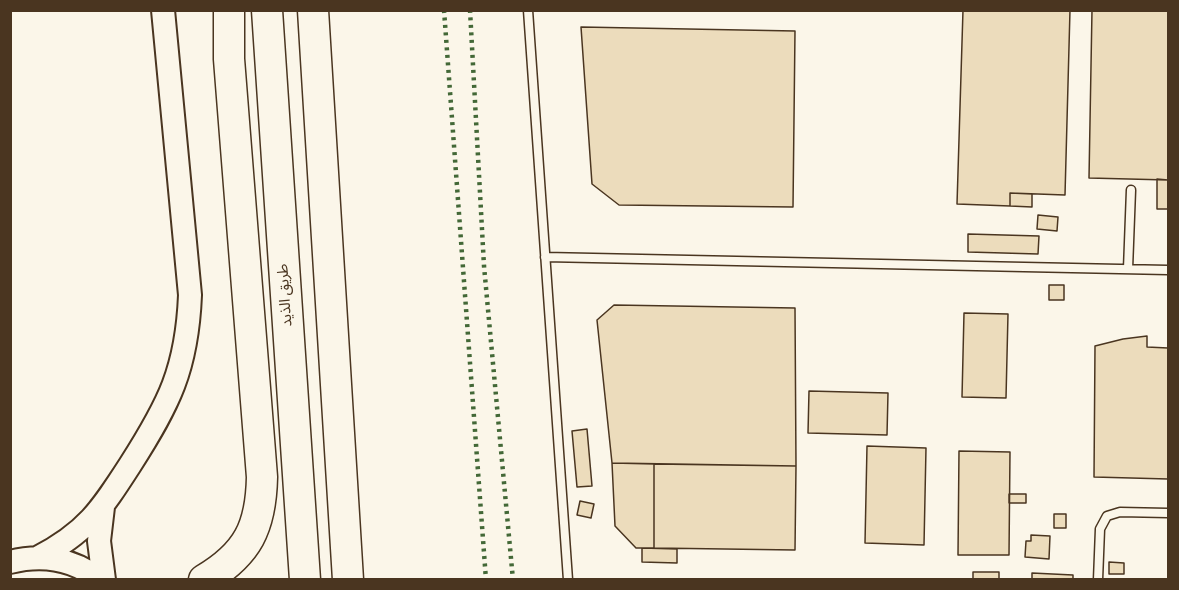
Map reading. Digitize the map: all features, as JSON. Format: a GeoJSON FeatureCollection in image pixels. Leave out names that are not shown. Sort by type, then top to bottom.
{"type":"FeatureCollection","features":[{"type":"Feature","properties":{"kind":"highway"},"geometry":{"type":"LineString","coordinates":[[204,579],[224,568],[242,550],[255,528],[262,503],[262,477],[229,59],[230,10]]}},
{"type":"Feature","properties":{"kind":"highway","name":"طريق الذيد"},"geometry":{"type":"LineString","coordinates":[[267,10],[305,579]]}},
{"type":"Feature","properties":{"kind":"highway"},"geometry":{"type":"LineString","coordinates":[[313,10],[348,579]]}},
{"type":"Feature","properties":{"kind":"street"},"geometry":{"type":"LineString","coordinates":[[37,558],[73,536],[103,507],[162,414],[183,356],[189,326],[190,295],[163,10]]}},
{"type":"Feature","properties":{"kind":"street"},"geometry":{"type":"LineString","coordinates":[[102,579],[99,541],[103,507]]}},
{"type":"Feature","properties":{"kind":"street"},"geometry":{"type":"LineString","coordinates":[[10,562],[37,558],[66,562],[102,579]]}},
{"type":"Feature","properties":{"kind":"lane"},"geometry":{"type":"LineString","coordinates":[[528,10],[568,579]]}},
{"type":"Feature","properties":{"kind":"lane"},"geometry":{"type":"LineString","coordinates":[[1128,269],[1131,190]]}},
{"type":"Feature","properties":{"kind":"lane"},"geometry":{"type":"LineString","coordinates":[[545,257],[1168,270]]}},
{"type":"Feature","properties":{"kind":"lane"},"geometry":{"type":"LineString","coordinates":[[1098,579],[1100,529],[1107,516],[1120,512],[1168,513]]}},
{"type":"Feature","properties":{"kind":"building"},"geometry":{"type":"Polygon","coordinates":[[[963,10],[1070,10],[1065,195],[1010,193],[1010,206],[957,204],[963,10]]]}},
{"type":"Feature","properties":{"kind":"building"},"geometry":{"type":"Polygon","coordinates":[[[1092,10],[1168,10],[1168,180],[1089,178],[1092,10]]]}},
{"type":"Feature","properties":{"kind":"building"},"geometry":{"type":"Polygon","coordinates":[[[581,27],[795,31],[793,207],[619,205],[592,184],[581,27]]]}},
{"type":"Feature","properties":{"kind":"building"},"geometry":{"type":"Polygon","coordinates":[[[1157,179],[1168,180],[1168,209],[1157,209],[1157,179]]]}},
{"type":"Feature","properties":{"kind":"building"},"geometry":{"type":"Polygon","coordinates":[[[1010,193],[1032,194],[1032,207],[1010,206],[1010,193]]]}},
{"type":"Feature","properties":{"kind":"building"},"geometry":{"type":"Polygon","coordinates":[[[1038,215],[1058,217],[1057,231],[1037,229],[1038,215]]]}},
{"type":"Feature","properties":{"kind":"building"},"geometry":{"type":"Polygon","coordinates":[[[968,234],[1039,236],[1038,254],[968,252],[968,234]]]}},
{"type":"Feature","properties":{"kind":"building"},"geometry":{"type":"Polygon","coordinates":[[[1049,285],[1064,285],[1064,300],[1049,300],[1049,285]]]}},
{"type":"Feature","properties":{"kind":"building"},"geometry":{"type":"Polygon","coordinates":[[[614,305],[795,308],[796,466],[612,463],[597,320],[614,305]]]}},
{"type":"Feature","properties":{"kind":"building"},"geometry":{"type":"Polygon","coordinates":[[[964,313],[1008,314],[1006,398],[962,397],[964,313]]]}},
{"type":"Feature","properties":{"kind":"building"},"geometry":{"type":"Polygon","coordinates":[[[1147,336],[1147,347],[1168,348],[1168,479],[1094,477],[1095,346],[1147,336]]]}},
{"type":"Feature","properties":{"kind":"building"},"geometry":{"type":"Polygon","coordinates":[[[809,391],[888,393],[887,435],[808,433],[809,391]]]}},
{"type":"Feature","properties":{"kind":"building"},"geometry":{"type":"Polygon","coordinates":[[[587,429],[592,486],[577,487],[572,431],[587,429]]]}},
{"type":"Feature","properties":{"kind":"building"},"geometry":{"type":"Polygon","coordinates":[[[867,446],[926,448],[924,545],[865,543],[867,446]]]}},
{"type":"Feature","properties":{"kind":"building"},"geometry":{"type":"Polygon","coordinates":[[[959,451],[1010,452],[1009,555],[958,555],[959,451]]]}},
{"type":"Feature","properties":{"kind":"building"},"geometry":{"type":"Polygon","coordinates":[[[612,463],[654,464],[654,548],[636,548],[615,526],[612,463]]]}},
{"type":"Feature","properties":{"kind":"building"},"geometry":{"type":"Polygon","coordinates":[[[654,464],[796,466],[795,550],[654,548],[654,464]]]}},
{"type":"Feature","properties":{"kind":"building"},"geometry":{"type":"Polygon","coordinates":[[[1009,494],[1026,494],[1026,503],[1009,503],[1009,494]]]}},
{"type":"Feature","properties":{"kind":"building"},"geometry":{"type":"Polygon","coordinates":[[[580,501],[594,504],[591,518],[577,515],[580,501]]]}},
{"type":"Feature","properties":{"kind":"building"},"geometry":{"type":"Polygon","coordinates":[[[1054,514],[1066,514],[1066,528],[1054,528],[1054,514]]]}},
{"type":"Feature","properties":{"kind":"building"},"geometry":{"type":"Polygon","coordinates":[[[1031,535],[1050,536],[1049,559],[1025,557],[1026,541],[1031,541],[1031,535]]]}},
{"type":"Feature","properties":{"kind":"building"},"geometry":{"type":"Polygon","coordinates":[[[642,548],[677,549],[677,563],[642,562],[642,548]]]}},
{"type":"Feature","properties":{"kind":"building"},"geometry":{"type":"Polygon","coordinates":[[[1109,562],[1124,563],[1124,574],[1109,574],[1109,562]]]}},
{"type":"Feature","properties":{"kind":"building"},"geometry":{"type":"Polygon","coordinates":[[[973,572],[999,572],[999,580],[973,580],[973,572]]]}},
{"type":"Feature","properties":{"kind":"building"},"geometry":{"type":"Polygon","coordinates":[[[1032,573],[1073,575],[1073,580],[1032,580],[1032,573]]]}},
{"type":"Feature","properties":{"kind":"hedge"},"geometry":{"type":"LineString","coordinates":[[444,10],[486,580]]}},
{"type":"Feature","properties":{"kind":"hedge"},"geometry":{"type":"LineString","coordinates":[[470,10],[484,266],[513,580]]}}]}
